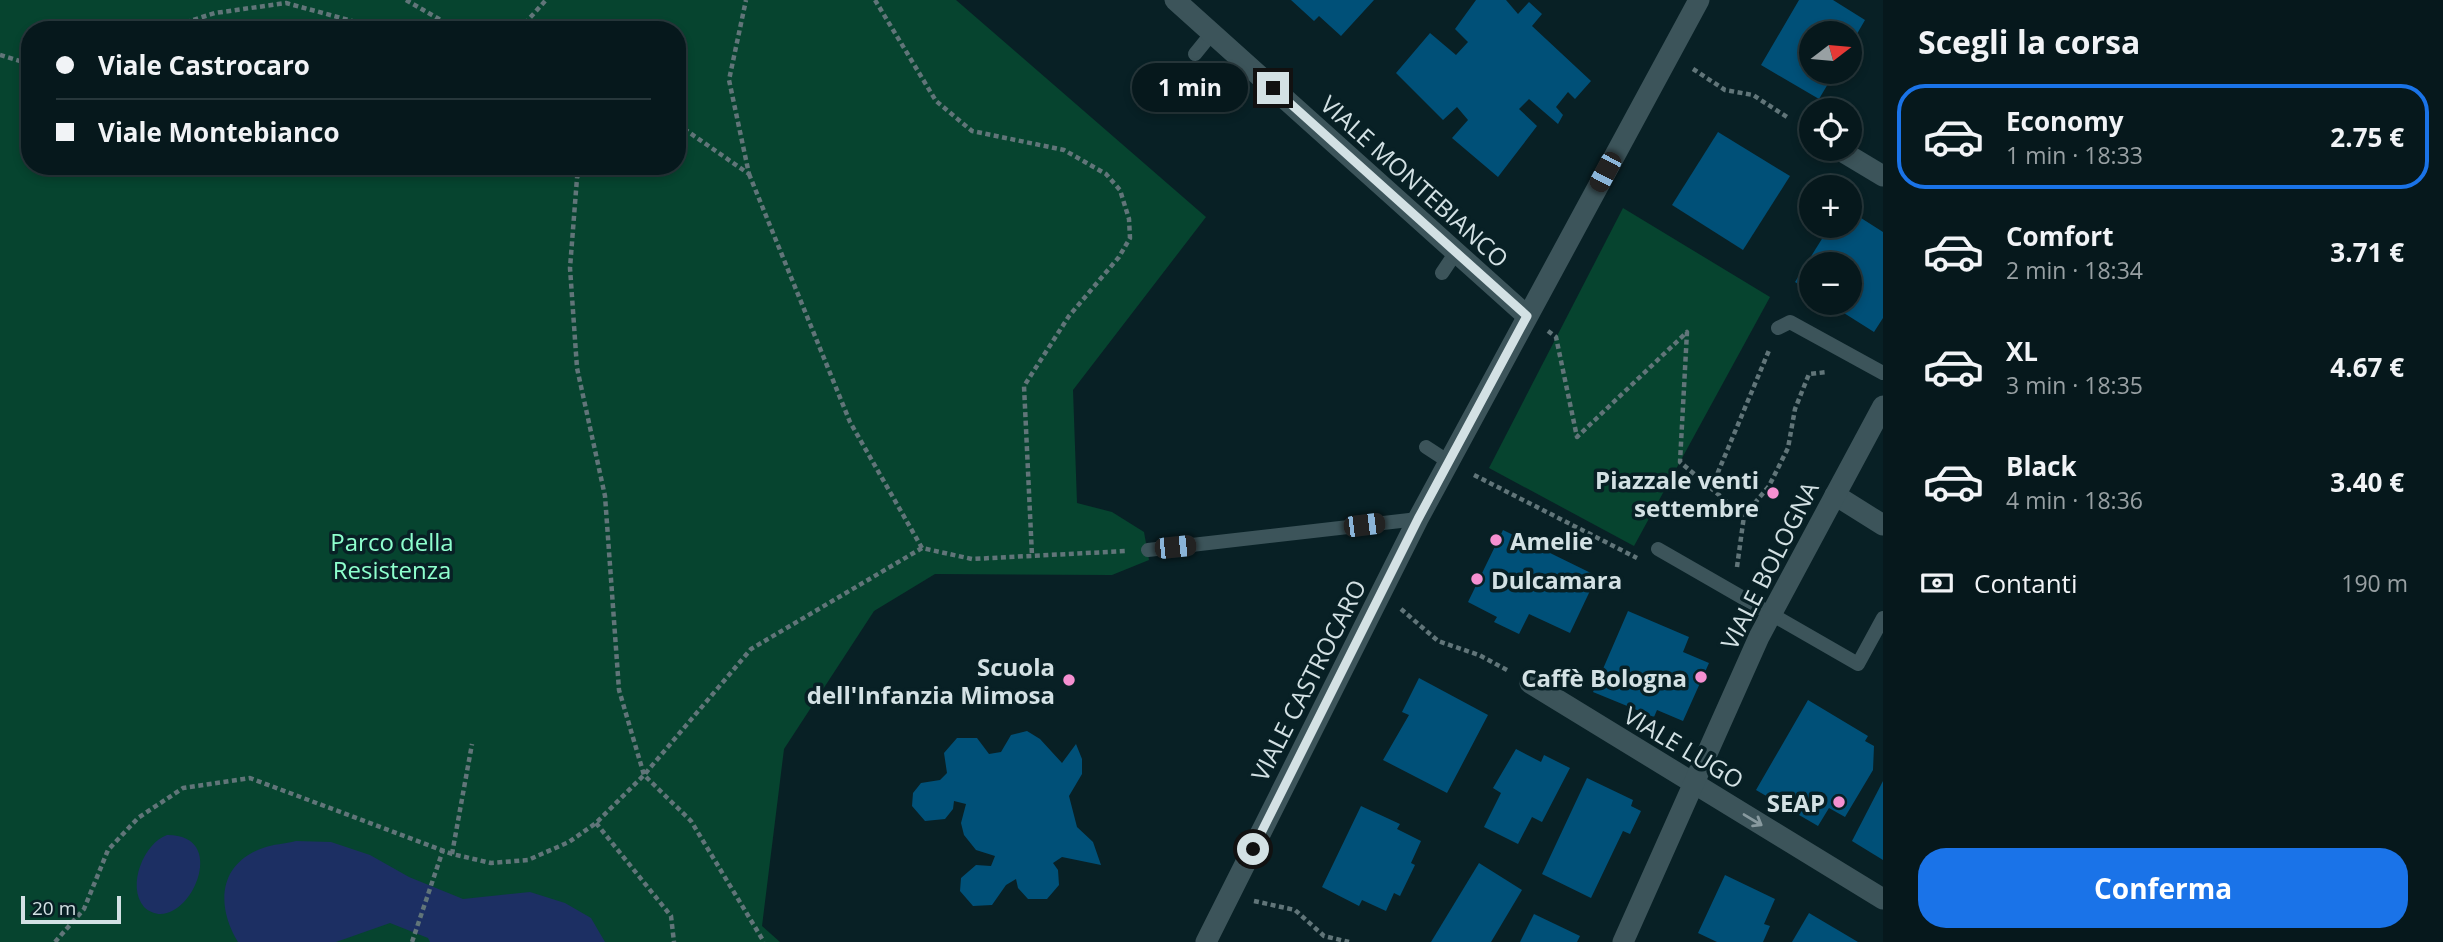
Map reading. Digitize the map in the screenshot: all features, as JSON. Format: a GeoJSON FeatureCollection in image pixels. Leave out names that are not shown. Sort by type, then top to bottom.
{"type":"FeatureCollection","features":[{"type":"Feature","properties":{"kind":"street","name":"VIALE MONTEBIANCO"},"geometry":{"type":"LineString","coordinates":[[1175,0],[1527,316]]}},
{"type":"Feature","properties":{"kind":"street","name":"VIALE CASTROCARO"},"geometry":{"type":"LineString","coordinates":[[1206,942],[1418,519],[1699,0]]}},
{"type":"Feature","properties":{"kind":"street"},"geometry":{"type":"LineString","coordinates":[[1858,161],[1883,176]]}},
{"type":"Feature","properties":{"kind":"street","name":"VIALE BOLOGNA"},"geometry":{"type":"LineString","coordinates":[[1623,942],[1771,614],[1883,406]]}},
{"type":"Feature","properties":{"kind":"street"},"geometry":{"type":"LineString","coordinates":[[1835,495],[1883,525]]}},
{"type":"Feature","properties":{"kind":"street","name":"VIALE LUGO"},"geometry":{"type":"LineString","coordinates":[[1530,683],[1883,899]]}},
{"type":"Feature","properties":{"kind":"lane"},"geometry":{"type":"LineString","coordinates":[[1195,54],[1212,33]]}},
{"type":"Feature","properties":{"kind":"lane"},"geometry":{"type":"LineString","coordinates":[[1442,273],[1456,253]]}},
{"type":"Feature","properties":{"kind":"lane"},"geometry":{"type":"LineString","coordinates":[[1778,328],[1790,322],[1877,370]]}},
{"type":"Feature","properties":{"kind":"lane"},"geometry":{"type":"LineString","coordinates":[[1426,447],[1449,462]]}},
{"type":"Feature","properties":{"kind":"lane"},"geometry":{"type":"LineString","coordinates":[[1148,550],[1418,519]]}},
{"type":"Feature","properties":{"kind":"lane"},"geometry":{"type":"LineString","coordinates":[[1658,550],[1858,664],[1883,618]]}},
{"type":"Feature","properties":{"kind":"path"},"geometry":{"type":"LineString","coordinates":[[406,0],[443,21]]}},
{"type":"Feature","properties":{"kind":"path"},"geometry":{"type":"LineString","coordinates":[[527,21],[546,0]]}},
{"type":"Feature","properties":{"kind":"path"},"geometry":{"type":"LineString","coordinates":[[746,0],[729,80],[748,174],[850,422],[922,548]]}},
{"type":"Feature","properties":{"kind":"path"},"geometry":{"type":"LineString","coordinates":[[875,0],[936,102],[972,131],[1064,150],[1107,174],[1120,190],[1129,219],[1130,238],[1119,257],[1069,316],[1024,386],[1031,556]]}},
{"type":"Feature","properties":{"kind":"path"},"geometry":{"type":"LineString","coordinates":[[190,21],[215,13],[286,3],[352,21]]}},
{"type":"Feature","properties":{"kind":"path"},"geometry":{"type":"LineString","coordinates":[[1670,52],[1725,90],[1753,95],[1799,125]]}},
{"type":"Feature","properties":{"kind":"path"},"geometry":{"type":"LineString","coordinates":[[0,55],[21,61]]}},
{"type":"Feature","properties":{"kind":"path"},"geometry":{"type":"LineString","coordinates":[[686,130],[748,174]]}},
{"type":"Feature","properties":{"kind":"path"},"geometry":{"type":"LineString","coordinates":[[579,175],[570,268],[577,368],[605,496],[619,690],[644,775],[691,821],[764,942]]}},
{"type":"Feature","properties":{"kind":"path"},"geometry":{"type":"LineString","coordinates":[[1711,489],[1778,328]]}},
{"type":"Feature","properties":{"kind":"path"},"geometry":{"type":"LineString","coordinates":[[1556,337],[1577,437],[1687,331],[1680,463],[1744,516]]}},
{"type":"Feature","properties":{"kind":"path"},"geometry":{"type":"LineString","coordinates":[[1744,598],[1736,575],[1744,516],[1769,486],[1788,448],[1795,409],[1809,374],[1877,370]]}},
{"type":"Feature","properties":{"kind":"path"},"geometry":{"type":"LineString","coordinates":[[1449,462],[1650,565],[1658,550]]}},
{"type":"Feature","properties":{"kind":"path"},"geometry":{"type":"LineString","coordinates":[[55,942],[84,909],[108,849],[138,818],[183,788],[250,778],[452,854],[492,863],[528,860],[569,842],[596,822],[644,775],[751,649],[922,548],[972,559],[1148,550]]}},
{"type":"Feature","properties":{"kind":"path"},"geometry":{"type":"LineString","coordinates":[[1381,593],[1438,641],[1479,655],[1530,683]]}},
{"type":"Feature","properties":{"kind":"path"},"geometry":{"type":"LineString","coordinates":[[452,854],[472,744]]}},
{"type":"Feature","properties":{"kind":"path"},"geometry":{"type":"LineString","coordinates":[[596,822],[671,916],[674,942]]}},
{"type":"Feature","properties":{"kind":"path"},"geometry":{"type":"LineString","coordinates":[[412,942],[443,850]]}},
{"type":"Feature","properties":{"kind":"path"},"geometry":{"type":"LineString","coordinates":[[1229,896],[1295,909],[1324,936],[1349,942]]}},
{"type":"Feature","properties":{"kind":"green space","name":"Parco della Resistenza"},"geometry":{"type":"Polygon","coordinates":[[[0,0],[956,0],[1206,217],[1073,390],[1077,503],[1112,512],[1144,532],[1149,560],[1112,575],[935,574],[874,611],[784,749],[762,926],[780,942],[0,942],[0,0]]]}},
{"type":"Feature","properties":{"kind":"green space"},"geometry":{"type":"Polygon","coordinates":[[[1623,208],[1770,297],[1634,546],[1489,468],[1623,208]]]}},
{"type":"Feature","properties":{"kind":"water"},"geometry":{"type":"Polygon","coordinates":[[[167,835],[187,839],[198,851],[200,867],[196,884],[186,899],[173,910],[159,914],[144,907],[139,898],[137,877],[151,847],[167,835]]]}},
{"type":"Feature","properties":{"kind":"water"},"geometry":{"type":"Polygon","coordinates":[[[296,841],[331,842],[370,855],[409,877],[463,899],[530,892],[565,903],[591,918],[605,942],[430,942],[428,938],[390,923],[336,942],[238,942],[226,914],[224,901],[230,875],[237,864],[248,855],[267,847],[296,841]]]}},
{"type":"Feature","properties":{"kind":"building"},"geometry":{"type":"Polygon","coordinates":[[[1291,0],[1374,0],[1341,36],[1319,16],[1314,21],[1291,0]]]}},
{"type":"Feature","properties":{"kind":"building"},"geometry":{"type":"Polygon","coordinates":[[[1476,0],[1506,0],[1518,14],[1529,2],[1542,14],[1532,26],[1591,81],[1575,99],[1568,92],[1556,107],[1563,115],[1558,124],[1529,99],[1519,109],[1537,126],[1498,177],[1452,138],[1468,120],[1457,107],[1443,120],[1396,73],[1430,33],[1456,55],[1468,42],[1455,29],[1476,0]]]}},
{"type":"Feature","properties":{"kind":"building"},"geometry":{"type":"Polygon","coordinates":[[[1799,0],[1833,0],[1865,20],[1862,25],[1862,21],[1799,21],[1799,84],[1828,84],[1820,98],[1761,65],[1799,0]]]}},
{"type":"Feature","properties":{"kind":"building"},"geometry":{"type":"Polygon","coordinates":[[[1718,132],[1790,176],[1743,250],[1672,205],[1718,132]]]}},
{"type":"Feature","properties":{"kind":"building"},"geometry":{"type":"Polygon","coordinates":[[[1862,219],[1883,232],[1883,318],[1874,332],[1847,315],[1862,315],[1862,252],[1814,252],[1822,238],[1862,238],[1862,219]]]}},
{"type":"Feature","properties":{"kind":"building"},"geometry":{"type":"Polygon","coordinates":[[[1503,530],[1597,576],[1570,633],[1529,614],[1519,634],[1494,622],[1497,617],[1468,602],[1503,530]]]}},
{"type":"Feature","properties":{"kind":"building"},"geometry":{"type":"Polygon","coordinates":[[[1628,611],[1689,637],[1683,652],[1709,663],[1683,721],[1657,710],[1654,717],[1593,692],[1628,611]]]}},
{"type":"Feature","properties":{"kind":"building"},"geometry":{"type":"Polygon","coordinates":[[[1419,678],[1488,715],[1447,793],[1383,760],[1409,715],[1402,712],[1419,678]]]}},
{"type":"Feature","properties":{"kind":"building"},"geometry":{"type":"Polygon","coordinates":[[[1808,700],[1868,736],[1865,741],[1874,746],[1873,770],[1845,817],[1829,808],[1818,826],[1756,790],[1808,700]]]}},
{"type":"Feature","properties":{"kind":"building"},"geometry":{"type":"Polygon","coordinates":[[[1027,731],[1040,739],[1062,763],[1076,744],[1082,759],[1082,774],[1069,796],[1077,827],[1093,842],[1101,865],[1062,857],[1053,863],[1058,870],[1059,885],[1047,899],[1028,899],[1018,888],[1016,879],[1006,885],[992,905],[973,906],[960,891],[961,878],[976,865],[991,866],[995,856],[976,850],[964,835],[961,823],[966,804],[954,801],[953,809],[945,819],[925,821],[912,806],[913,793],[921,783],[940,780],[947,773],[944,753],[957,738],[977,738],[989,754],[1001,752],[1011,735],[1027,731]]]}},
{"type":"Feature","properties":{"kind":"building"},"geometry":{"type":"Polygon","coordinates":[[[1516,749],[1541,762],[1544,755],[1570,768],[1542,822],[1532,817],[1518,844],[1484,827],[1501,793],[1493,788],[1516,749]]]}},
{"type":"Feature","properties":{"kind":"building"},"geometry":{"type":"Polygon","coordinates":[[[1587,778],[1633,800],[1631,806],[1641,811],[1630,834],[1623,831],[1591,898],[1542,874],[1587,778]]]}},
{"type":"Feature","properties":{"kind":"building"},"geometry":{"type":"Polygon","coordinates":[[[1883,781],[1883,860],[1852,841],[1883,781]]]}},
{"type":"Feature","properties":{"kind":"building"},"geometry":{"type":"Polygon","coordinates":[[[1361,806],[1400,824],[1397,829],[1421,841],[1411,863],[1415,865],[1400,896],[1394,893],[1386,911],[1362,900],[1359,906],[1322,887],[1361,806]]]}},
{"type":"Feature","properties":{"kind":"building"},"geometry":{"type":"Polygon","coordinates":[[[1479,863],[1522,890],[1491,942],[1431,942],[1479,863]]]}},
{"type":"Feature","properties":{"kind":"building"},"geometry":{"type":"Polygon","coordinates":[[[1725,875],[1775,899],[1764,924],[1770,926],[1763,942],[1717,942],[1698,933],[1725,875]]]}},
{"type":"Feature","properties":{"kind":"building"},"geometry":{"type":"Polygon","coordinates":[[[1809,913],[1858,942],[1792,942],[1809,913]]]}},
{"type":"Feature","properties":{"kind":"building"},"geometry":{"type":"Polygon","coordinates":[[[1534,914],[1580,936],[1577,942],[1520,942],[1534,914]]]}},
{"type":"Feature","properties":{"kind":"place","name":"Piazzale venti settembre"},"geometry":{"type":"Point","coordinates":[1773,493]}},
{"type":"Feature","properties":{"kind":"place","name":"Amelie"},"geometry":{"type":"Point","coordinates":[1496,540]}},
{"type":"Feature","properties":{"kind":"place","name":"Dulcamara"},"geometry":{"type":"Point","coordinates":[1477,579]}},
{"type":"Feature","properties":{"kind":"place","name":"Caffè Bologna"},"geometry":{"type":"Point","coordinates":[1701,677]}},
{"type":"Feature","properties":{"kind":"place","name":"Scuola dell'Infanzia Mimosa"},"geometry":{"type":"Point","coordinates":[1069,680]}},
{"type":"Feature","properties":{"kind":"place","name":"SEAP"},"geometry":{"type":"Point","coordinates":[1839,802]}},
{"type":"Feature","properties":{"kind":"route"},"geometry":{"type":"LineString","coordinates":[[1253,849],[1418,519],[1527,316],[1273,88]]}}]}
